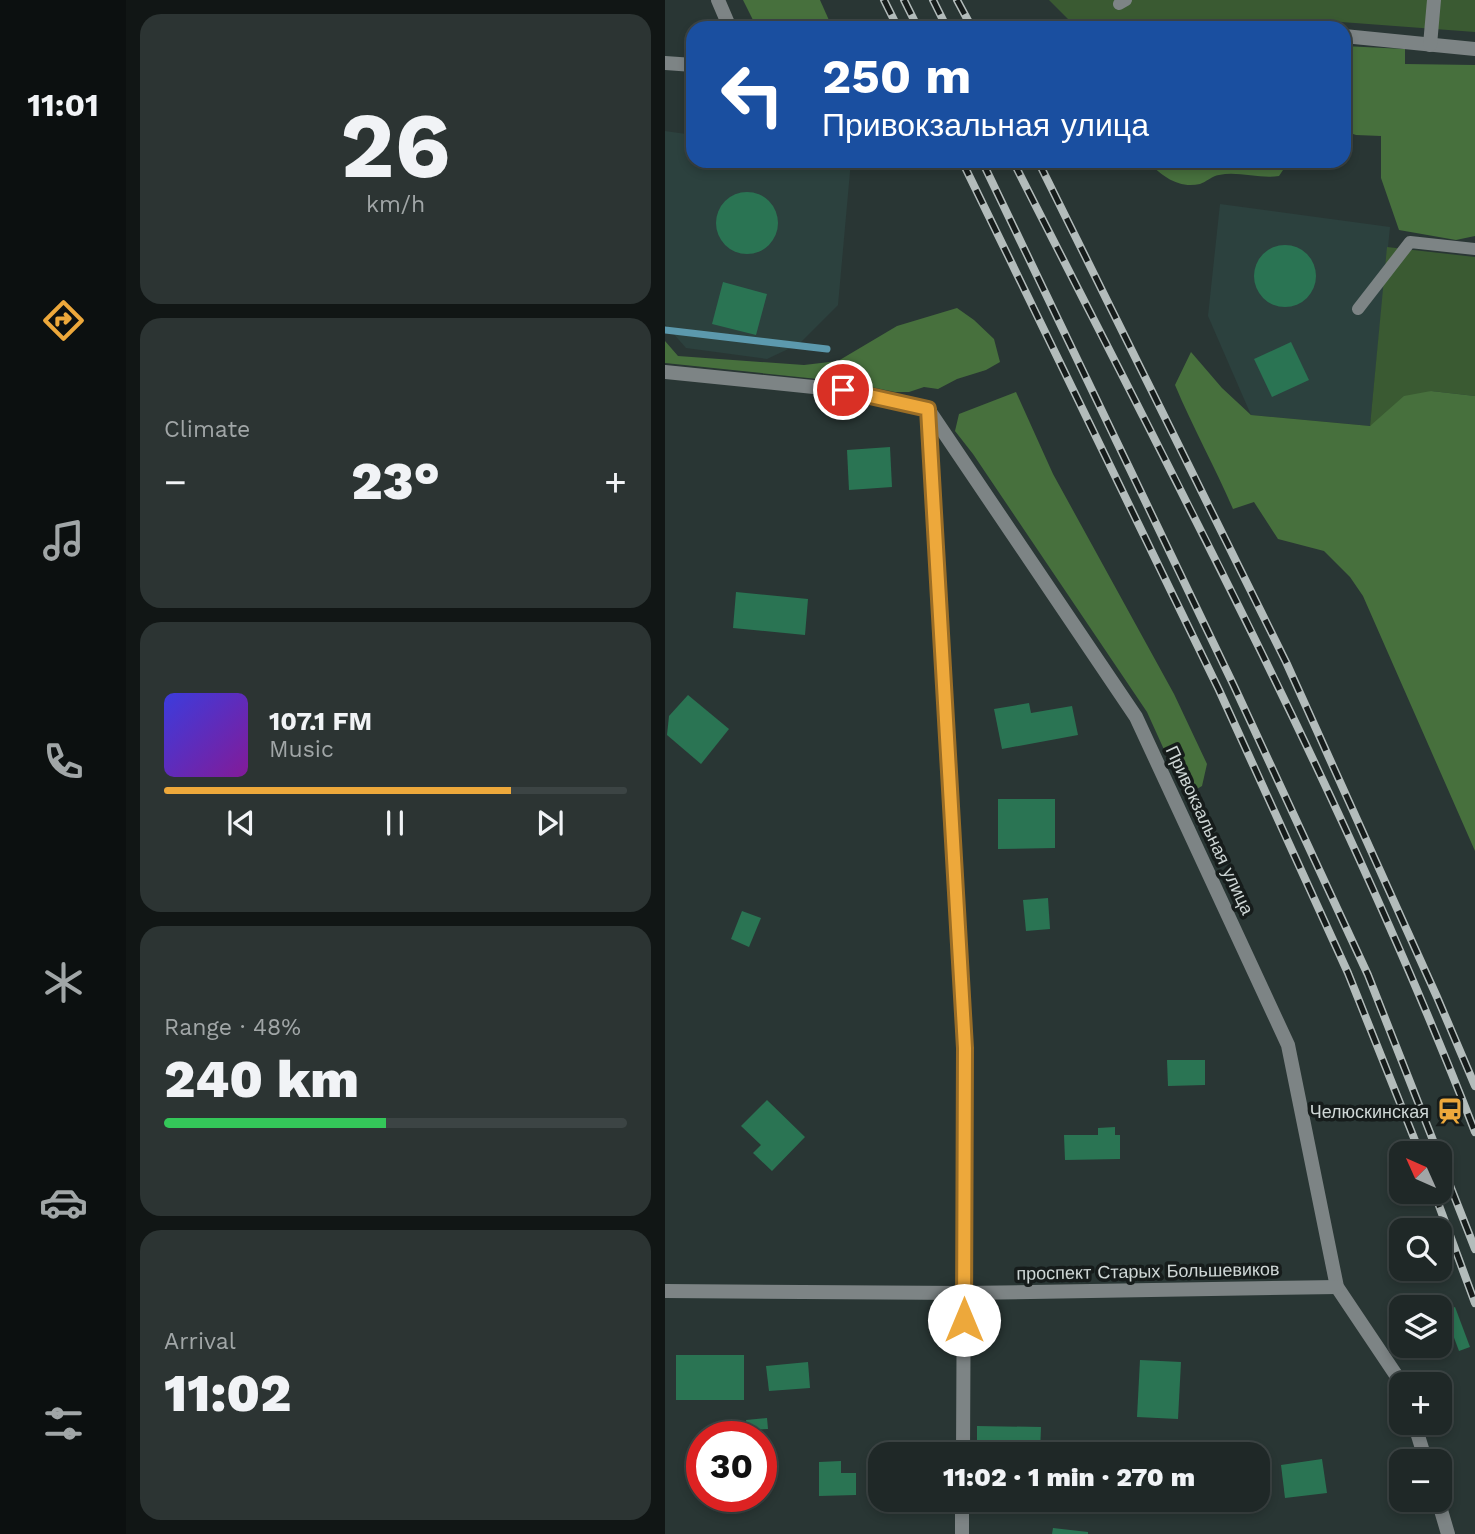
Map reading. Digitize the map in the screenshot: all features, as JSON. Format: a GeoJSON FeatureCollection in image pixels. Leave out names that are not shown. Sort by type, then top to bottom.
{"type":"FeatureCollection","features":[{"type":"Feature","properties":{"kind":"street"},"geometry":{"type":"LineString","coordinates":[[718,0],[727,21]]}},
{"type":"Feature","properties":{"kind":"street"},"geometry":{"type":"LineString","coordinates":[[1430,45],[1434,0]]}},
{"type":"Feature","properties":{"kind":"street"},"geometry":{"type":"LineString","coordinates":[[1351,37],[1475,48]]}},
{"type":"Feature","properties":{"kind":"street"},"geometry":{"type":"LineString","coordinates":[[665,63],[686,64]]}},
{"type":"Feature","properties":{"kind":"street"},"geometry":{"type":"LineString","coordinates":[[665,372],[843,390],[928,409],[965,1048],[963,1442]]}},
{"type":"Feature","properties":{"kind":"street","name":"Привокзальная улица"},"geometry":{"type":"LineString","coordinates":[[928,409],[1130,707],[1142,730],[1288,1045],[1337,1287],[1394,1372]]}},
{"type":"Feature","properties":{"kind":"street","name":"проспект Старых Большевиков"},"geometry":{"type":"LineString","coordinates":[[665,1291],[964,1293],[1337,1287]]}},
{"type":"Feature","properties":{"kind":"street"},"geometry":{"type":"LineString","coordinates":[[962,1512],[962,1534]]}},
{"type":"Feature","properties":{"kind":"street"},"geometry":{"type":"LineString","coordinates":[[1442,1512],[1448,1534]]}},
{"type":"Feature","properties":{"kind":"lane"},"geometry":{"type":"LineString","coordinates":[[1358,309],[1410,242],[1475,248]]}},
{"type":"Feature","properties":{"kind":"shaded area"},"geometry":{"type":"Polygon","coordinates":[[[665,131],[686,134],[686,168],[850,168],[838,305],[799,344],[767,359],[686,348],[665,324],[665,131]]]}},
{"type":"Feature","properties":{"kind":"shaded area"},"geometry":{"type":"Polygon","coordinates":[[[1220,204],[1390,227],[1370,426],[1251,415],[1208,316],[1220,204]]]}},
{"type":"Feature","properties":{"kind":"green space"},"geometry":{"type":"Polygon","coordinates":[[[743,0],[820,0],[829,21],[754,21],[743,0]]]}},
{"type":"Feature","properties":{"kind":"green space"},"geometry":{"type":"Polygon","coordinates":[[[1049,0],[1475,0],[1475,32],[1351,21],[1070,21],[1049,0]]]}},
{"type":"Feature","properties":{"kind":"green space"},"geometry":{"type":"Polygon","coordinates":[[[1351,46],[1405,49],[1405,64],[1475,65],[1475,236],[1456,240],[1399,230],[1381,178],[1381,136],[1351,133],[1351,46]]]}},
{"type":"Feature","properties":{"kind":"green space"},"geometry":{"type":"Polygon","coordinates":[[[1155,168],[1284,168],[1279,176],[1226,174],[1192,185],[1178,183],[1155,168]]]}},
{"type":"Feature","properties":{"kind":"green space"},"geometry":{"type":"Polygon","coordinates":[[[1387,247],[1475,257],[1475,396],[1431,391],[1370,426],[1387,247]]]}},
{"type":"Feature","properties":{"kind":"green space"},"geometry":{"type":"Polygon","coordinates":[[[957,308],[994,339],[1000,362],[938,389],[924,387],[909,392],[895,392],[847,382],[665,363],[665,341],[678,356],[804,365],[838,361],[897,326],[957,308]]]}},
{"type":"Feature","properties":{"kind":"green space"},"geometry":{"type":"Polygon","coordinates":[[[1191,352],[1222,388],[1251,415],[1370,426],[1404,396],[1431,391],[1475,396],[1475,851],[1363,596],[1350,577],[1324,551],[1278,539],[1254,502],[1233,509],[1175,385],[1191,352]]]}},
{"type":"Feature","properties":{"kind":"green space"},"geometry":{"type":"Polygon","coordinates":[[[1016,392],[1053,474],[1174,694],[1207,764],[1202,786],[1185,796],[1147,712],[955,431],[959,414],[1016,392]]]}},
{"type":"Feature","properties":{"kind":"building"},"geometry":{"type":"Polygon","coordinates":[[[747,192],[769,201],[778,223],[769,245],[747,254],[725,245],[716,223],[725,201],[747,192]]]}},
{"type":"Feature","properties":{"kind":"building"},"geometry":{"type":"Polygon","coordinates":[[[1285,245],[1297,247],[1307,254],[1314,264],[1314,288],[1307,298],[1297,305],[1285,307],[1273,305],[1263,298],[1256,288],[1254,276],[1256,264],[1263,254],[1273,247],[1285,245]]]}},
{"type":"Feature","properties":{"kind":"building"},"geometry":{"type":"Polygon","coordinates":[[[723,282],[767,294],[756,335],[712,324],[723,282]]]}},
{"type":"Feature","properties":{"kind":"building"},"geometry":{"type":"Polygon","coordinates":[[[1291,342],[1309,380],[1272,397],[1254,359],[1291,342]]]}},
{"type":"Feature","properties":{"kind":"building"},"geometry":{"type":"Polygon","coordinates":[[[890,447],[892,487],[849,490],[847,450],[890,447]]]}},
{"type":"Feature","properties":{"kind":"building"},"geometry":{"type":"Polygon","coordinates":[[[736,592],[808,599],[805,635],[733,628],[736,592]]]}},
{"type":"Feature","properties":{"kind":"building"},"geometry":{"type":"Polygon","coordinates":[[[688,695],[729,729],[701,764],[667,735],[669,716],[688,695]]]}},
{"type":"Feature","properties":{"kind":"building"},"geometry":{"type":"Polygon","coordinates":[[[1029,703],[1031,713],[1072,706],[1078,735],[1002,749],[994,709],[1029,703]]]}},
{"type":"Feature","properties":{"kind":"building"},"geometry":{"type":"Polygon","coordinates":[[[998,799],[1055,799],[1055,848],[998,849],[998,799]]]}},
{"type":"Feature","properties":{"kind":"building"},"geometry":{"type":"Polygon","coordinates":[[[1048,898],[1050,929],[1026,931],[1023,900],[1048,898]]]}},
{"type":"Feature","properties":{"kind":"building"},"geometry":{"type":"Polygon","coordinates":[[[742,911],[761,918],[749,947],[731,939],[742,911]]]}},
{"type":"Feature","properties":{"kind":"building"},"geometry":{"type":"Polygon","coordinates":[[[1167,1060],[1205,1060],[1205,1085],[1168,1086],[1167,1060]]]}},
{"type":"Feature","properties":{"kind":"building"},"geometry":{"type":"Polygon","coordinates":[[[767,1100],[805,1137],[772,1171],[753,1153],[761,1145],[741,1126],[767,1100]]]}},
{"type":"Feature","properties":{"kind":"building"},"geometry":{"type":"Polygon","coordinates":[[[1115,1127],[1115,1135],[1120,1135],[1120,1159],[1065,1160],[1064,1135],[1098,1135],[1098,1128],[1115,1127]]]}},
{"type":"Feature","properties":{"kind":"building"},"geometry":{"type":"Polygon","coordinates":[[[1455,1307],[1470,1347],[1459,1351],[1452,1332],[1452,1308],[1455,1307]]]}},
{"type":"Feature","properties":{"kind":"building"},"geometry":{"type":"Polygon","coordinates":[[[676,1355],[744,1355],[744,1400],[676,1400],[676,1355]]]}},
{"type":"Feature","properties":{"kind":"building"},"geometry":{"type":"Polygon","coordinates":[[[1140,1360],[1181,1362],[1178,1419],[1137,1417],[1140,1360]]]}},
{"type":"Feature","properties":{"kind":"building"},"geometry":{"type":"Polygon","coordinates":[[[808,1362],[810,1388],[769,1391],[766,1366],[808,1362]]]}},
{"type":"Feature","properties":{"kind":"building"},"geometry":{"type":"Polygon","coordinates":[[[767,1418],[767,1421],[746,1421],[767,1418]]]}},
{"type":"Feature","properties":{"kind":"building"},"geometry":{"type":"Polygon","coordinates":[[[977,1426],[1041,1427],[1040,1442],[977,1442],[977,1426]]]}},
{"type":"Feature","properties":{"kind":"building"},"geometry":{"type":"Polygon","coordinates":[[[1322,1459],[1327,1493],[1285,1498],[1281,1465],[1322,1459]]]}},
{"type":"Feature","properties":{"kind":"building"},"geometry":{"type":"Polygon","coordinates":[[[841,1461],[841,1473],[856,1473],[856,1495],[819,1496],[819,1462],[841,1461]]]}},
{"type":"Feature","properties":{"kind":"building"},"geometry":{"type":"Polygon","coordinates":[[[1053,1528],[1088,1532],[1088,1534],[1052,1534],[1053,1528]]]}},
{"type":"Feature","properties":{"kind":"waterway"},"geometry":{"type":"LineString","coordinates":[[665,330],[827,349]]}},
{"type":"Feature","properties":{"kind":"railway"},"geometry":{"type":"LineString","coordinates":[[884,0],[894,21]]}},
{"type":"Feature","properties":{"kind":"railway"},"geometry":{"type":"LineString","coordinates":[[904,0],[914,21]]}},
{"type":"Feature","properties":{"kind":"railway"},"geometry":{"type":"LineString","coordinates":[[933,0],[944,21]]}},
{"type":"Feature","properties":{"kind":"railway"},"geometry":{"type":"LineString","coordinates":[[957,0],[968,21]]}},
{"type":"Feature","properties":{"kind":"railway"},"geometry":{"type":"LineString","coordinates":[[965,168],[1219,690],[1348,973],[1415,1141]]}},
{"type":"Feature","properties":{"kind":"railway"},"geometry":{"type":"LineString","coordinates":[[985,168],[1234,686],[1368,975],[1433,1141]]}},
{"type":"Feature","properties":{"kind":"railway"},"geometry":{"type":"LineString","coordinates":[[1017,168],[1196,521],[1314,762],[1371,884],[1475,1132]]}},
{"type":"Feature","properties":{"kind":"railway"},"geometry":{"type":"LineString","coordinates":[[1041,168],[1286,662],[1475,1086]]}},
{"type":"Feature","properties":{"kind":"railway"},"geometry":{"type":"LineString","coordinates":[[1453,1193],[1475,1249]]}},
{"type":"Feature","properties":{"kind":"railway"},"geometry":{"type":"LineString","coordinates":[[1438,1204],[1475,1303]]}},
{"type":"Feature","properties":{"kind":"place","name":"Челюскинская"},"geometry":{"type":"Point","coordinates":[1450,1111]}},
{"type":"Feature","properties":{"kind":"route"},"geometry":{"type":"LineString","coordinates":[[843,390],[928,409],[965,1048],[964,1320]]}}]}
